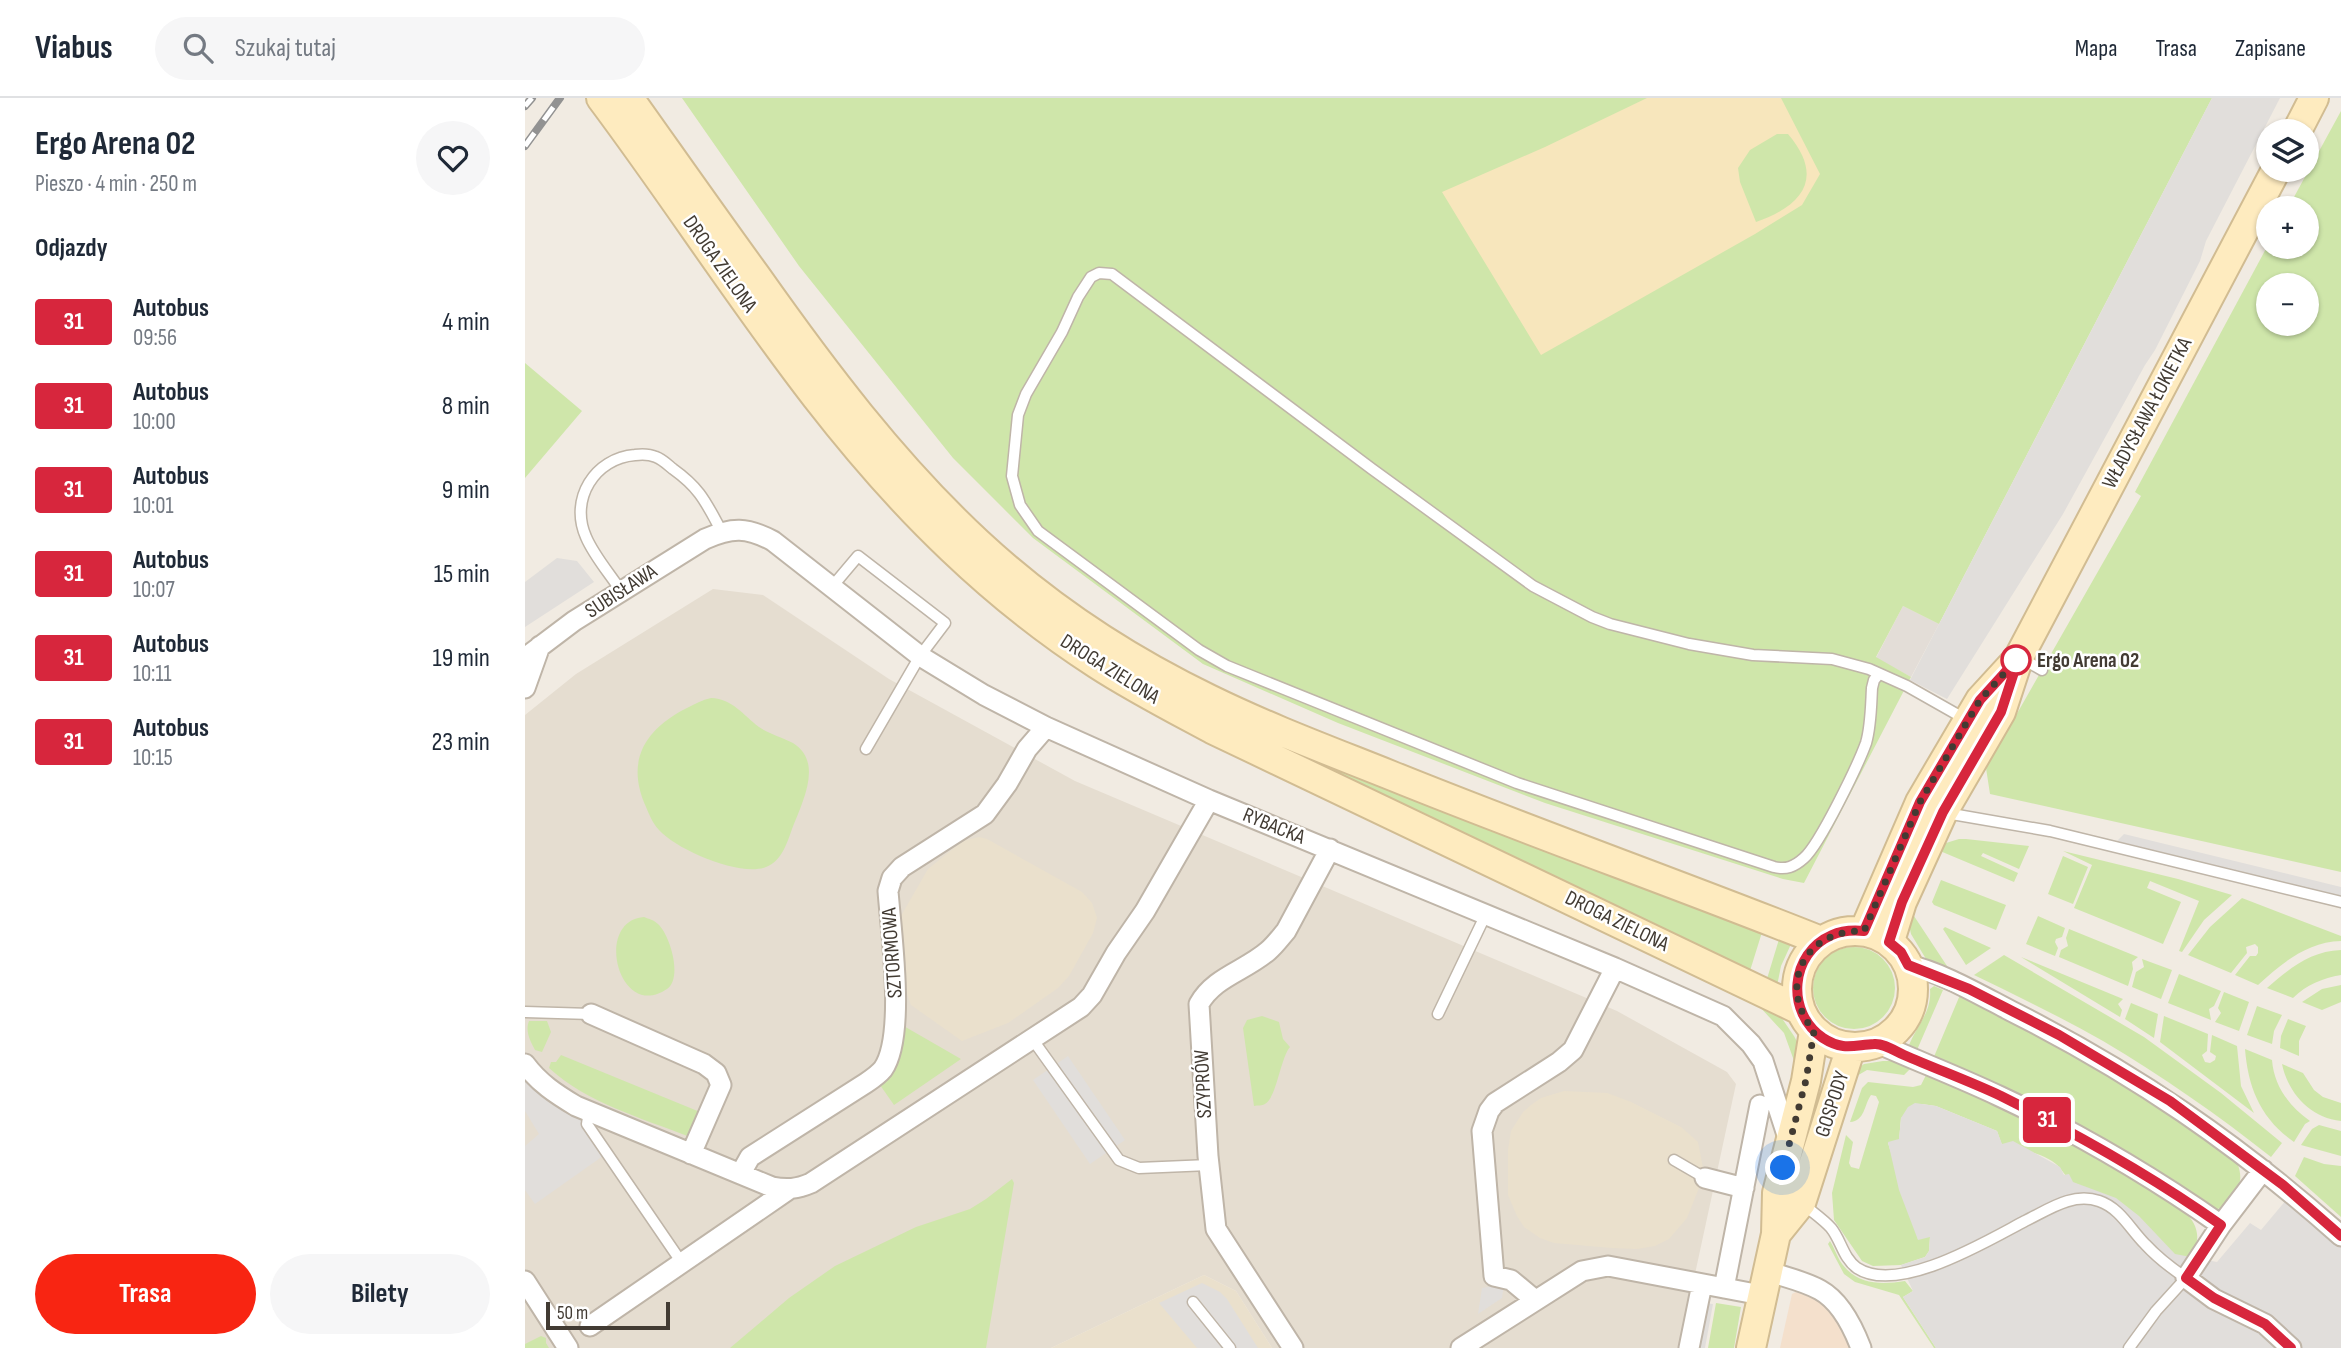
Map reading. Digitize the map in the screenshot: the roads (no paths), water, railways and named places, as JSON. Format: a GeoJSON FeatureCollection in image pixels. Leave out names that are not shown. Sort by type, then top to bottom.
{"type":"FeatureCollection","features":[{"type":"Feature","properties":{"kind":"street","name":"DROGA ZIELONA"},"geometry":{"type":"LineString","coordinates":[[601,98],[767,330],[870,463],[953,550],[1009,599],[1068,645],[1148,695],[1212,729],[1807,1020]]}},
{"type":"Feature","properties":{"kind":"street","name":"DROGA ZIELONA"},"geometry":{"type":"LineString","coordinates":[[629,98],[795,331],[849,402],[910,475],[978,543],[1063,612],[1169,678],[1257,721],[1435,793],[1821,941]]}},
{"type":"Feature","properties":{"kind":"street"},"geometry":{"type":"LineString","coordinates":[[2303,119],[2314,98]]}},
{"type":"Feature","properties":{"kind":"street","name":"WŁADYSŁAWA ŁOKIETKA"},"geometry":{"type":"LineString","coordinates":[[1864,931],[1978,726],[1980,700],[2031,663],[2270,182]]}},
{"type":"Feature","properties":{"kind":"street","name":"RYBACKA"},"geometry":{"type":"LineString","coordinates":[[722,531],[740,530],[759,534],[773,541],[920,656],[984,695],[1046,727],[1209,800],[1615,968],[1723,1016],[1763,1061],[1790,1142]]}},
{"type":"Feature","properties":{"kind":"street","name":"SUBISŁAWA"},"geometry":{"type":"LineString","coordinates":[[532,652],[621,591],[684,551],[722,531]]}},
{"type":"Feature","properties":{"kind":"street"},"geometry":{"type":"LineString","coordinates":[[525,688],[532,652]]}},
{"type":"Feature","properties":{"kind":"street","name":"SZTORMOWA"},"geometry":{"type":"LineString","coordinates":[[741,1173],[750,1157],[883,1070],[891,1051],[896,1012],[888,891],[892,878],[902,867],[985,814],[1007,784],[1027,749],[1046,727]]}},
{"type":"Feature","properties":{"kind":"street"},"geometry":{"type":"LineString","coordinates":[[590,1326],[788,1190],[811,1183],[1081,1007],[1092,995],[1116,953],[1145,911],[1209,800]]}},
{"type":"Feature","properties":{"kind":"street","name":"WŁADYSŁAWA ŁOKIETKA"},"geometry":{"type":"LineString","coordinates":[[1889,942],[1931,807]]}},
{"type":"Feature","properties":{"kind":"street","name":"SZYPRÓW"},"geometry":{"type":"LineString","coordinates":[[1285,1341],[1216,1230],[1209,1165],[1199,1004],[1211,986],[1266,953],[1277,942],[1330,849]]}},
{"type":"Feature","properties":{"kind":"street"},"geometry":{"type":"LineString","coordinates":[[1864,1045],[1892,1033],[1905,1019],[1912,1002],[1913,983],[1901,952],[1889,942],[1877,934],[1849,930],[1834,934],[1809,951],[1801,964],[1797,979],[1797,995],[1807,1020],[1825,1039],[1864,1045],[1999,1095],[2076,1134],[2189,1202],[2221,1225]]}},
{"type":"Feature","properties":{"kind":"street"},"geometry":{"type":"LineString","coordinates":[[1908,965],[1969,989],[2106,1062],[2188,1114],[2263,1170],[2341,1236]]}},
{"type":"Feature","properties":{"kind":"street"},"geometry":{"type":"LineString","coordinates":[[1535,1300],[1511,1280],[1494,1276],[1482,1131],[1489,1111],[1496,1103],[1573,1050],[1615,968]]}},
{"type":"Feature","properties":{"kind":"street"},"geometry":{"type":"LineString","coordinates":[[591,1014],[704,1064],[716,1073],[720,1085],[691,1154]]}},
{"type":"Feature","properties":{"kind":"street","name":"GOSPODY"},"geometry":{"type":"LineString","coordinates":[[1789,1198],[1790,1142],[1806,1080],[1807,1020]]}},
{"type":"Feature","properties":{"kind":"street","name":"GOSPODY"},"geometry":{"type":"LineString","coordinates":[[1751,1348],[1776,1234],[1789,1198],[1864,1045]]}},
{"type":"Feature","properties":{"kind":"street"},"geometry":{"type":"LineString","coordinates":[[525,1065],[555,1094],[589,1111],[772,1187],[788,1190]]}},
{"type":"Feature","properties":{"kind":"street"},"geometry":{"type":"LineString","coordinates":[[1724,1288],[1760,1105]]}},
{"type":"Feature","properties":{"kind":"street"},"geometry":{"type":"LineString","coordinates":[[2263,1170],[2221,1225],[2186,1278],[2214,1298],[2265,1324],[2291,1348]]}},
{"type":"Feature","properties":{"kind":"street"},"geometry":{"type":"LineString","coordinates":[[1705,1178],[1744,1188]]}},
{"type":"Feature","properties":{"kind":"street"},"geometry":{"type":"LineString","coordinates":[[1461,1348],[1583,1271],[1608,1266],[1724,1288],[1764,1283],[1820,1290],[1835,1302],[1848,1320],[1861,1348]]}},
{"type":"Feature","properties":{"kind":"street"},"geometry":{"type":"LineString","coordinates":[[525,1281],[568,1348]]}},
{"type":"Feature","properties":{"kind":"street"},"geometry":{"type":"LineString","coordinates":[[1689,1348],[1702,1284]]}},
{"type":"Feature","properties":{"kind":"lane"},"geometry":{"type":"LineString","coordinates":[[1879,674],[1872,688],[1866,741],[1813,848],[1792,867],[1774,867],[1517,783],[1227,666],[1199,650],[1038,531],[1020,505],[1012,476],[1018,415],[1026,394],[1062,332],[1078,297],[1091,278],[1099,273],[1112,274],[1533,586],[1610,624],[1689,644],[1753,655],[1832,659],[1879,674],[1907,686],[1978,726]]}},
{"type":"Feature","properties":{"kind":"lane"},"geometry":{"type":"LineString","coordinates":[[621,591],[586,536],[581,514],[584,491],[591,478],[616,458],[644,454],[657,457],[701,493],[722,531]]}},
{"type":"Feature","properties":{"kind":"lane"},"geometry":{"type":"LineString","coordinates":[[831,588],[858,556],[945,623],[920,656],[866,749]]}},
{"type":"Feature","properties":{"kind":"lane"},"geometry":{"type":"LineString","coordinates":[[1931,807],[2050,831],[2341,902]]}},
{"type":"Feature","properties":{"kind":"lane"},"geometry":{"type":"LineString","coordinates":[[1438,1014],[1486,914]]}},
{"type":"Feature","properties":{"kind":"lane"},"geometry":{"type":"LineString","coordinates":[[525,1013],[591,1014]]}},
{"type":"Feature","properties":{"kind":"lane"},"geometry":{"type":"LineString","coordinates":[[1033,1040],[1119,1160],[1139,1168],[1209,1165]]}},
{"type":"Feature","properties":{"kind":"lane"},"geometry":{"type":"LineString","coordinates":[[589,1111],[587,1124],[682,1263]]}},
{"type":"Feature","properties":{"kind":"lane"},"geometry":{"type":"LineString","coordinates":[[1674,1160],[1705,1178]]}},
{"type":"Feature","properties":{"kind":"lane"},"geometry":{"type":"LineString","coordinates":[[1789,1198],[1832,1229],[1847,1257],[1859,1269],[1874,1274],[1912,1272],[1951,1259],[2062,1202],[2088,1198],[2102,1202],[2112,1208],[2159,1258],[2186,1278],[2156,1311],[2129,1348]]}},
{"type":"Feature","properties":{"kind":"lane"},"geometry":{"type":"LineString","coordinates":[[1193,1302],[1230,1348]]}},
{"type":"Feature","properties":{"kind":"railway"},"geometry":{"type":"LineString","coordinates":[[525,106],[532,98]]}},
{"type":"Feature","properties":{"kind":"railway"},"geometry":{"type":"LineString","coordinates":[[525,146],[560,98]]}},
{"type":"Feature","properties":{"kind":"place","name":"Ergo Arena 02"},"geometry":{"type":"Point","coordinates":[2016,660]}}]}
